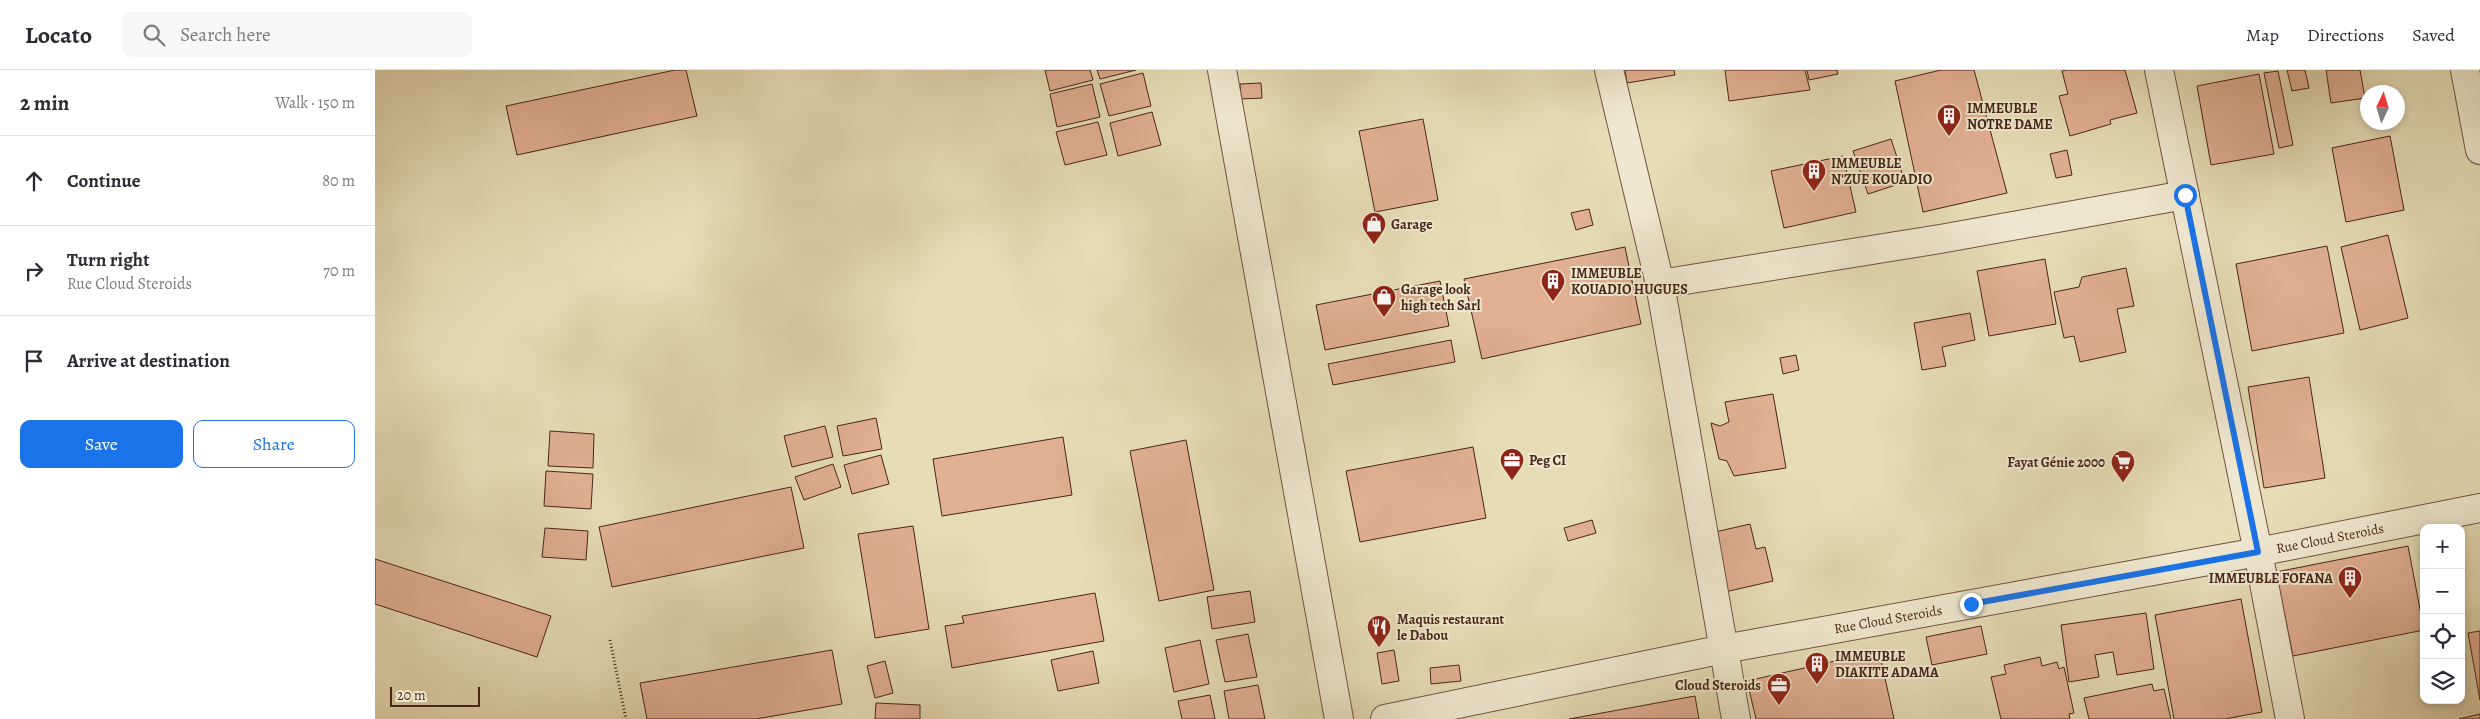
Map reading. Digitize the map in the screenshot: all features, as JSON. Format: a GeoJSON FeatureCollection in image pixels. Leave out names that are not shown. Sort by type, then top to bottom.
{"type":"FeatureCollection","features":[{"type":"Feature","properties":{"kind":"street"},"geometry":{"type":"LineString","coordinates":[[1222,70],[1339,719]]}},
{"type":"Feature","properties":{"kind":"street"},"geometry":{"type":"LineString","coordinates":[[1609,70],[1660,284],[1736,719]]}},
{"type":"Feature","properties":{"kind":"street"},"geometry":{"type":"LineString","coordinates":[[2159,70],[2258,552],[2290,719]]}},
{"type":"Feature","properties":{"kind":"street"},"geometry":{"type":"LineString","coordinates":[[2465,70],[2480,150]]}},
{"type":"Feature","properties":{"kind":"street"},"geometry":{"type":"LineString","coordinates":[[1660,284],[1930,241],[2185,195]]}},
{"type":"Feature","properties":{"kind":"street","name":"Rue Cloud Steroids"},"geometry":{"type":"LineString","coordinates":[[1385,719],[1724,648],[2258,552],[2480,508]]}},
{"type":"Feature","properties":{"kind":"path"},"geometry":{"type":"LineString","coordinates":[[610,640],[626,719]]}},
{"type":"Feature","properties":{"kind":"building"},"geometry":{"type":"Polygon","coordinates":[[[675,70],[686,70],[697,116],[517,155],[506,106],[675,70]]]}},
{"type":"Feature","properties":{"kind":"building"},"geometry":{"type":"Polygon","coordinates":[[[1045,70],[1090,70],[1093,80],[1050,91],[1045,70]]]}},
{"type":"Feature","properties":{"kind":"building"},"geometry":{"type":"Polygon","coordinates":[[[1097,70],[1136,70],[1100,79],[1097,70]]]}},
{"type":"Feature","properties":{"kind":"building"},"geometry":{"type":"Polygon","coordinates":[[[1625,70],[1674,70],[1675,75],[1627,83],[1625,70]]]}},
{"type":"Feature","properties":{"kind":"building"},"geometry":{"type":"Polygon","coordinates":[[[1725,70],[1805,70],[1810,90],[1729,101],[1725,70]]]}},
{"type":"Feature","properties":{"kind":"building"},"geometry":{"type":"Polygon","coordinates":[[[1807,70],[1837,70],[1838,74],[1809,80],[1807,70]]]}},
{"type":"Feature","properties":{"kind":"building","name":"IMMEUBLE NOTRE DAME"},"geometry":{"type":"Polygon","coordinates":[[[1941,70],[1974,70],[2007,193],[1923,212],[1895,81],[1941,70]]]}},
{"type":"Feature","properties":{"kind":"building"},"geometry":{"type":"Polygon","coordinates":[[[2125,70],[2137,113],[2110,120],[2111,124],[2070,136],[2059,96],[2068,94],[2062,71],[2125,70]]]}},
{"type":"Feature","properties":{"kind":"building"},"geometry":{"type":"Polygon","coordinates":[[[2287,70],[2305,70],[2309,88],[2292,91],[2287,70]]]}},
{"type":"Feature","properties":{"kind":"building"},"geometry":{"type":"Polygon","coordinates":[[[2326,70],[2360,70],[2363,85],[2360,85],[2360,99],[2331,103],[2326,70]]]}},
{"type":"Feature","properties":{"kind":"building"},"geometry":{"type":"Polygon","coordinates":[[[2278,71],[2293,145],[2279,148],[2264,73],[2278,71]]]}},
{"type":"Feature","properties":{"kind":"building"},"geometry":{"type":"Polygon","coordinates":[[[1143,73],[1151,106],[1109,116],[1100,84],[1143,73]]]}},
{"type":"Feature","properties":{"kind":"building"},"geometry":{"type":"Polygon","coordinates":[[[2259,74],[2274,154],[2211,165],[2197,86],[2259,74]]]}},
{"type":"Feature","properties":{"kind":"building"},"geometry":{"type":"Polygon","coordinates":[[[1261,83],[1262,98],[1241,99],[1240,84],[1261,83]]]}},
{"type":"Feature","properties":{"kind":"building"},"geometry":{"type":"Polygon","coordinates":[[[1092,84],[1100,117],[1057,127],[1050,94],[1092,84]]]}},
{"type":"Feature","properties":{"kind":"building"},"geometry":{"type":"Polygon","coordinates":[[[1152,112],[1161,145],[1118,156],[1110,123],[1152,112]]]}},
{"type":"Feature","properties":{"kind":"building"},"geometry":{"type":"Polygon","coordinates":[[[1423,119],[1438,200],[1375,212],[1359,131],[1423,119]]]}},
{"type":"Feature","properties":{"kind":"building"},"geometry":{"type":"Polygon","coordinates":[[[1098,122],[1107,155],[1065,165],[1056,132],[1098,122]]]}},
{"type":"Feature","properties":{"kind":"building"},"geometry":{"type":"Polygon","coordinates":[[[2390,136],[2404,210],[2346,222],[2332,148],[2390,136]]]}},
{"type":"Feature","properties":{"kind":"building"},"geometry":{"type":"Polygon","coordinates":[[[1891,139],[1905,182],[1868,194],[1853,151],[1891,139]]]}},
{"type":"Feature","properties":{"kind":"building"},"geometry":{"type":"Polygon","coordinates":[[[2067,150],[2072,175],[2056,178],[2050,154],[2067,150]]]}},
{"type":"Feature","properties":{"kind":"building","name":"IMMEUBLE N'ZUE KOUADIO"},"geometry":{"type":"Polygon","coordinates":[[[1843,156],[1856,212],[1784,228],[1771,171],[1843,156]]]}},
{"type":"Feature","properties":{"kind":"building"},"geometry":{"type":"Polygon","coordinates":[[[1589,209],[1593,225],[1576,230],[1571,213],[1589,209]]]}},
{"type":"Feature","properties":{"kind":"building"},"geometry":{"type":"Polygon","coordinates":[[[2388,235],[2408,318],[2360,330],[2341,247],[2388,235]]]}},
{"type":"Feature","properties":{"kind":"building"},"geometry":{"type":"Polygon","coordinates":[[[2327,246],[2344,333],[2252,351],[2236,264],[2327,246]]]}},
{"type":"Feature","properties":{"kind":"building","name":"IMMEUBLE KOUADIO HUGUES"},"geometry":{"type":"Polygon","coordinates":[[[1625,247],[1641,324],[1482,359],[1464,279],[1625,247]]]}},
{"type":"Feature","properties":{"kind":"building"},"geometry":{"type":"Polygon","coordinates":[[[2045,259],[2056,324],[1989,336],[1977,271],[2045,259]]]}},
{"type":"Feature","properties":{"kind":"building"},"geometry":{"type":"Polygon","coordinates":[[[2126,268],[2134,306],[2117,309],[2126,352],[2080,362],[2074,336],[2064,338],[2054,292],[2079,287],[2082,277],[2126,268]]]}},
{"type":"Feature","properties":{"kind":"building"},"geometry":{"type":"Polygon","coordinates":[[[1440,281],[1449,326],[1325,350],[1316,305],[1440,281]]]}},
{"type":"Feature","properties":{"kind":"building"},"geometry":{"type":"Polygon","coordinates":[[[1970,313],[1975,340],[1942,347],[1946,366],[1922,370],[1914,323],[1970,313]]]}},
{"type":"Feature","properties":{"kind":"building"},"geometry":{"type":"Polygon","coordinates":[[[1451,340],[1455,362],[1333,385],[1328,364],[1451,340]]]}},
{"type":"Feature","properties":{"kind":"building"},"geometry":{"type":"Polygon","coordinates":[[[1796,355],[1799,370],[1783,374],[1780,358],[1796,355]]]}},
{"type":"Feature","properties":{"kind":"building"},"geometry":{"type":"Polygon","coordinates":[[[2309,377],[2325,478],[2264,488],[2248,387],[2309,377]]]}},
{"type":"Feature","properties":{"kind":"building"},"geometry":{"type":"Polygon","coordinates":[[[1773,394],[1786,468],[1734,476],[1727,461],[1719,459],[1711,423],[1720,426],[1729,422],[1725,402],[1773,394]]]}},
{"type":"Feature","properties":{"kind":"building"},"geometry":{"type":"Polygon","coordinates":[[[876,418],[882,449],[843,456],[837,426],[876,418]]]}},
{"type":"Feature","properties":{"kind":"building"},"geometry":{"type":"Polygon","coordinates":[[[825,426],[833,457],[792,467],[784,436],[825,426]]]}},
{"type":"Feature","properties":{"kind":"building"},"geometry":{"type":"Polygon","coordinates":[[[550,431],[594,434],[593,468],[548,466],[550,431]]]}},
{"type":"Feature","properties":{"kind":"building"},"geometry":{"type":"Polygon","coordinates":[[[1063,437],[1072,495],[942,516],[933,459],[1063,437]]]}},
{"type":"Feature","properties":{"kind":"building"},"geometry":{"type":"Polygon","coordinates":[[[1186,440],[1214,590],[1159,601],[1130,451],[1186,440]]]}},
{"type":"Feature","properties":{"kind":"building"},"geometry":{"type":"Polygon","coordinates":[[[1473,447],[1486,518],[1360,542],[1346,471],[1473,447]]]}},
{"type":"Feature","properties":{"kind":"building"},"geometry":{"type":"Polygon","coordinates":[[[881,455],[889,484],[852,494],[844,465],[881,455]]]}},
{"type":"Feature","properties":{"kind":"building"},"geometry":{"type":"Polygon","coordinates":[[[833,464],[841,487],[804,500],[795,477],[833,464]]]}},
{"type":"Feature","properties":{"kind":"building"},"geometry":{"type":"Polygon","coordinates":[[[546,471],[593,474],[591,509],[544,506],[546,471]]]}},
{"type":"Feature","properties":{"kind":"building"},"geometry":{"type":"Polygon","coordinates":[[[791,487],[804,548],[612,587],[599,527],[791,487]]]}},
{"type":"Feature","properties":{"kind":"building"},"geometry":{"type":"Polygon","coordinates":[[[1592,520],[1596,533],[1568,541],[1564,528],[1592,520]]]}},
{"type":"Feature","properties":{"kind":"building"},"geometry":{"type":"Polygon","coordinates":[[[1750,524],[1756,549],[1765,547],[1773,581],[1725,592],[1711,533],[1750,524]]]}},
{"type":"Feature","properties":{"kind":"building"},"geometry":{"type":"Polygon","coordinates":[[[913,526],[929,629],[875,638],[858,534],[913,526]]]}},
{"type":"Feature","properties":{"kind":"building"},"geometry":{"type":"Polygon","coordinates":[[[545,528],[588,531],[586,560],[542,557],[545,528]]]}},
{"type":"Feature","properties":{"kind":"building","name":"IMMEUBLE FOFANA"},"geometry":{"type":"Polygon","coordinates":[[[2408,546],[2420,609],[2420,631],[2293,656],[2276,572],[2408,546]]]}},
{"type":"Feature","properties":{"kind":"building"},"geometry":{"type":"Polygon","coordinates":[[[375,559],[551,616],[537,657],[375,604],[375,559]]]}},
{"type":"Feature","properties":{"kind":"building"},"geometry":{"type":"Polygon","coordinates":[[[1250,591],[1255,622],[1212,629],[1207,597],[1250,591]]]}},
{"type":"Feature","properties":{"kind":"building"},"geometry":{"type":"Polygon","coordinates":[[[1095,593],[1104,641],[952,668],[945,626],[964,623],[962,616],[1095,593]]]}},
{"type":"Feature","properties":{"kind":"building"},"geometry":{"type":"Polygon","coordinates":[[[2241,599],[2262,712],[2225,719],[2174,719],[2155,615],[2241,599]]]}},
{"type":"Feature","properties":{"kind":"building"},"geometry":{"type":"Polygon","coordinates":[[[2146,613],[2154,669],[2117,675],[2113,652],[2095,655],[2099,677],[2069,682],[2061,625],[2146,613]]]}},
{"type":"Feature","properties":{"kind":"building"},"geometry":{"type":"Polygon","coordinates":[[[1981,626],[1987,654],[1932,665],[1926,637],[1981,626]]]}},
{"type":"Feature","properties":{"kind":"building"},"geometry":{"type":"Polygon","coordinates":[[[2480,631],[2480,700],[2468,633],[2480,631]]]}},
{"type":"Feature","properties":{"kind":"building"},"geometry":{"type":"Polygon","coordinates":[[[1248,634],[1257,677],[1225,682],[1216,640],[1248,634]]]}},
{"type":"Feature","properties":{"kind":"building"},"geometry":{"type":"Polygon","coordinates":[[[1200,640],[1209,684],[1174,692],[1165,648],[1200,640]]]}},
{"type":"Feature","properties":{"kind":"building"},"geometry":{"type":"Polygon","coordinates":[[[832,650],[842,704],[756,719],[647,719],[640,683],[832,650]]]}},
{"type":"Feature","properties":{"kind":"building"},"geometry":{"type":"Polygon","coordinates":[[[1394,650],[1399,681],[1382,684],[1377,653],[1394,650]]]}},
{"type":"Feature","properties":{"kind":"building"},"geometry":{"type":"Polygon","coordinates":[[[1093,651],[1099,683],[1058,691],[1051,660],[1093,651]]]}},
{"type":"Feature","properties":{"kind":"building","name":"IMMEUBLE DIAKITE ADAMA"},"geometry":{"type":"Polygon","coordinates":[[[1879,651],[1894,719],[1756,719],[1747,681],[1879,651]]]}},
{"type":"Feature","properties":{"kind":"building"},"geometry":{"type":"Polygon","coordinates":[[[2040,657],[2042,666],[2057,662],[2059,669],[2064,667],[2074,713],[2069,714],[2070,719],[2001,719],[1991,677],[2006,674],[2004,665],[2040,657]]]}},
{"type":"Feature","properties":{"kind":"building"},"geometry":{"type":"Polygon","coordinates":[[[885,661],[893,693],[875,698],[867,666],[885,661]]]}},
{"type":"Feature","properties":{"kind":"building"},"geometry":{"type":"Polygon","coordinates":[[[1459,665],[1461,681],[1431,684],[1430,668],[1459,665]]]}},
{"type":"Feature","properties":{"kind":"building"},"geometry":{"type":"Polygon","coordinates":[[[2152,684],[2154,691],[2164,689],[2171,719],[2089,719],[2084,698],[2152,684]]]}},
{"type":"Feature","properties":{"kind":"building"},"geometry":{"type":"Polygon","coordinates":[[[1258,685],[1265,719],[1229,719],[1224,691],[1258,685]]]}},
{"type":"Feature","properties":{"kind":"building"},"geometry":{"type":"Polygon","coordinates":[[[1210,695],[1215,719],[1182,719],[1178,701],[1210,695]]]}},
{"type":"Feature","properties":{"kind":"building"},"geometry":{"type":"Polygon","coordinates":[[[1695,696],[1699,719],[1569,719],[1695,696]]]}},
{"type":"Feature","properties":{"kind":"building"},"geometry":{"type":"Polygon","coordinates":[[[876,703],[920,705],[920,719],[875,719],[876,703]]]}},
{"type":"Feature","properties":{"kind":"building"},"geometry":{"type":"Polygon","coordinates":[[[2480,714],[2480,719],[2459,719],[2480,714]]]}},
{"type":"Feature","properties":{"kind":"place","name":"IMMEUBLE NOTRE DAME"},"geometry":{"type":"Point","coordinates":[1949,137]}},
{"type":"Feature","properties":{"kind":"place","name":"IMMEUBLE N'ZUE KOUADIO"},"geometry":{"type":"Point","coordinates":[1814,192]}},
{"type":"Feature","properties":{"kind":"place","name":"Garage"},"geometry":{"type":"Point","coordinates":[1374,245]}},
{"type":"Feature","properties":{"kind":"place","name":"IMMEUBLE KOUADIO HUGUES"},"geometry":{"type":"Point","coordinates":[1553,302]}},
{"type":"Feature","properties":{"kind":"place","name":"Garage look high tech Sarl"},"geometry":{"type":"Point","coordinates":[1384,318]}},
{"type":"Feature","properties":{"kind":"place","name":"Peg CI"},"geometry":{"type":"Point","coordinates":[1512,481]}},
{"type":"Feature","properties":{"kind":"place","name":"Fayat Génie 2000"},"geometry":{"type":"Point","coordinates":[2123,483]}},
{"type":"Feature","properties":{"kind":"place","name":"IMMEUBLE FOFANA"},"geometry":{"type":"Point","coordinates":[2350,599]}},
{"type":"Feature","properties":{"kind":"place","name":"Maquis restaurant le Dabou"},"geometry":{"type":"Point","coordinates":[1379,648]}},
{"type":"Feature","properties":{"kind":"place","name":"IMMEUBLE DIAKITE ADAMA"},"geometry":{"type":"Point","coordinates":[1817,685]}},
{"type":"Feature","properties":{"kind":"place","name":"Cloud Steroids"},"geometry":{"type":"Point","coordinates":[1779,706]}},
{"type":"Feature","properties":{"kind":"route"},"geometry":{"type":"LineString","coordinates":[[1971,604],[2258,552],[2185,195]]}}]}
